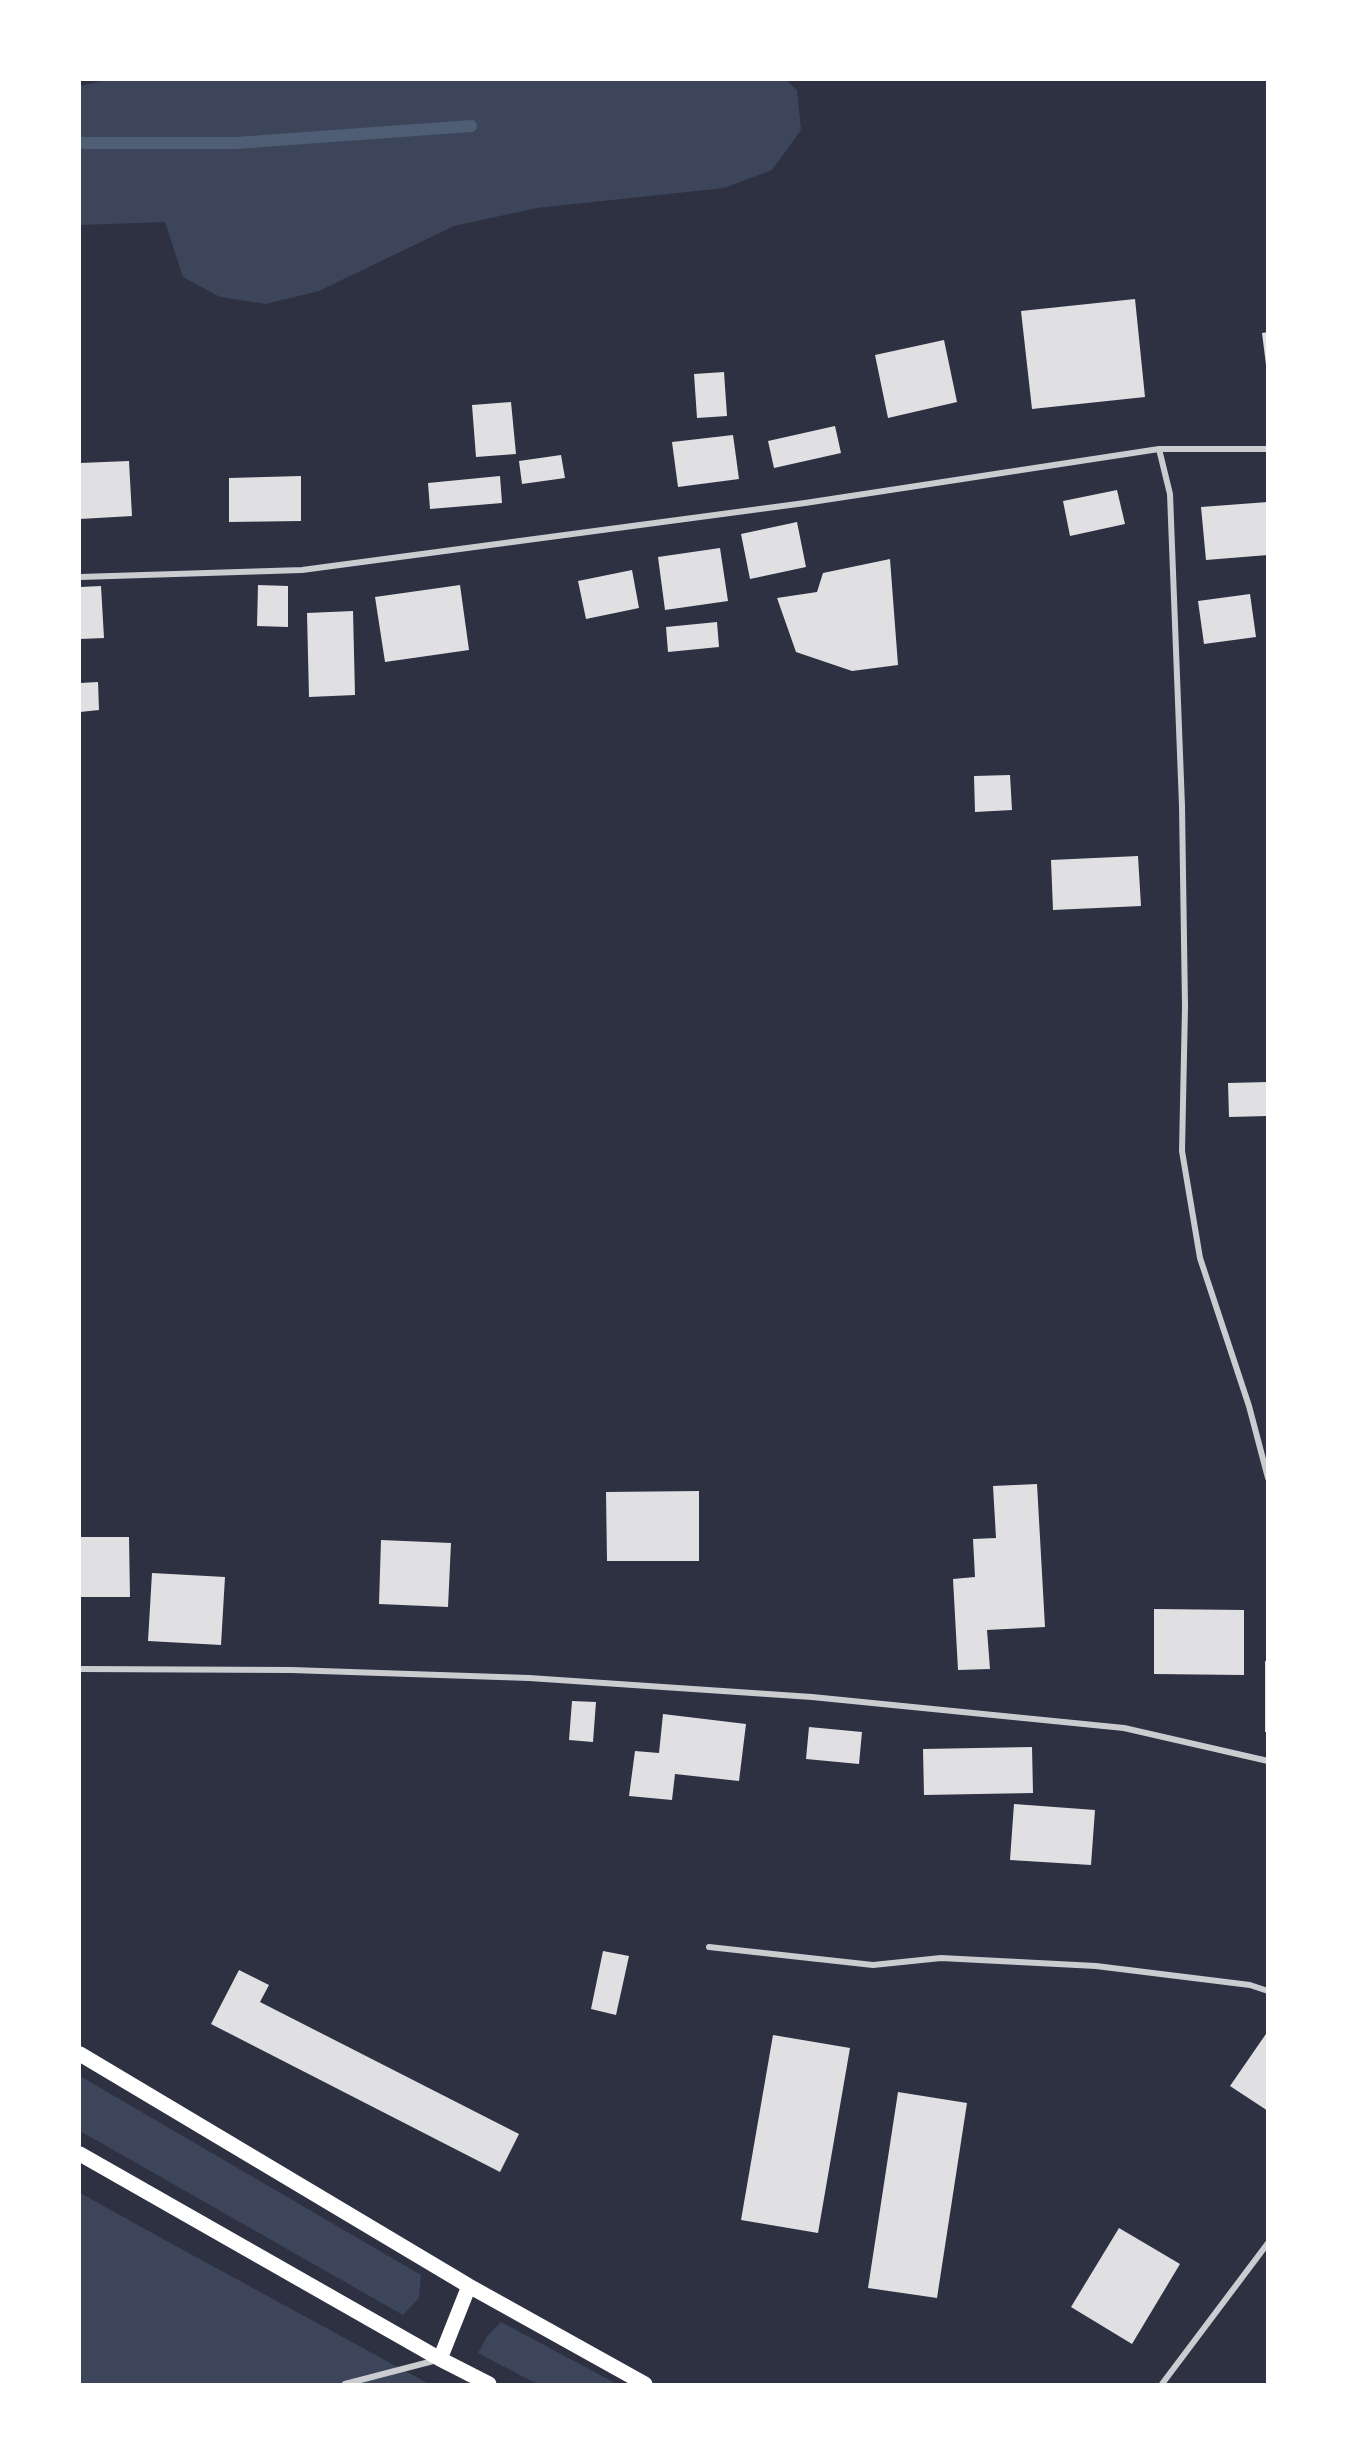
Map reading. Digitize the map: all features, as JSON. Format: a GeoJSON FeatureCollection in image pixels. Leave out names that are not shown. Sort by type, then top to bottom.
{"type":"FeatureCollection","features":[{"type":"Feature","properties":{"kind":"main road"},"geometry":{"type":"LineString","coordinates":[[80,2054],[469,2286],[645,2385]]}},
{"type":"Feature","properties":{"kind":"main road"},"geometry":{"type":"LineString","coordinates":[[80,2154],[489,2385]]}},
{"type":"Feature","properties":{"kind":"main road"},"geometry":{"type":"LineString","coordinates":[[440,2359],[469,2286]]}},
{"type":"Feature","properties":{"kind":"street"},"geometry":{"type":"LineString","coordinates":[[80,577],[302,570],[794,504],[1159,449],[1268,449]]}},
{"type":"Feature","properties":{"kind":"street"},"geometry":{"type":"LineString","coordinates":[[1159,449],[1170,494],[1182,807],[1185,1007],[1182,1151],[1200,1258],[1249,1406],[1268,1478]]}},
{"type":"Feature","properties":{"kind":"street"},"geometry":{"type":"LineString","coordinates":[[80,1670],[291,1670],[517,1677],[812,1697],[1124,1728],[1268,1761]]}},
{"type":"Feature","properties":{"kind":"street"},"geometry":{"type":"LineString","coordinates":[[709,1947],[873,1965],[941,1958],[1096,1966],[1250,1985],[1268,1990]]}},
{"type":"Feature","properties":{"kind":"street"},"geometry":{"type":"LineString","coordinates":[[1162,2385],[1268,2243]]}},
{"type":"Feature","properties":{"kind":"street"},"geometry":{"type":"LineString","coordinates":[[345,2385],[440,2359]]}},
{"type":"Feature","properties":{"kind":"shaded area"},"geometry":{"type":"Polygon","coordinates":[[[107,80],[786,80],[797,90],[801,130],[772,170],[724,188],[537,208],[454,226],[319,291],[266,304],[220,297],[183,277],[165,222],[80,225],[80,86],[107,80]]]}},
{"type":"Feature","properties":{"kind":"shaded area"},"geometry":{"type":"Polygon","coordinates":[[[80,2076],[421,2275],[419,2298],[403,2315],[80,2131],[80,2076]]]}},
{"type":"Feature","properties":{"kind":"shaded area"},"geometry":{"type":"Polygon","coordinates":[[[80,2193],[174,2245],[429,2384],[80,2384],[80,2193]]]}},
{"type":"Feature","properties":{"kind":"shaded area"},"geometry":{"type":"Polygon","coordinates":[[[501,2322],[617,2384],[537,2384],[478,2353],[487,2336],[501,2322]]]}},
{"type":"Feature","properties":{"kind":"building"},"geometry":{"type":"Polygon","coordinates":[[[1135,299],[1145,397],[1032,409],[1021,311],[1135,299]]]}},
{"type":"Feature","properties":{"kind":"building"},"geometry":{"type":"Polygon","coordinates":[[[1268,332],[1268,365],[1266,365],[1262,333],[1268,332]]]}},
{"type":"Feature","properties":{"kind":"building"},"geometry":{"type":"Polygon","coordinates":[[[944,340],[957,402],[888,418],[875,355],[944,340]]]}},
{"type":"Feature","properties":{"kind":"building"},"geometry":{"type":"Polygon","coordinates":[[[724,372],[727,416],[697,418],[694,374],[724,372]]]}},
{"type":"Feature","properties":{"kind":"building"},"geometry":{"type":"Polygon","coordinates":[[[511,402],[516,454],[476,457],[472,405],[511,402]]]}},
{"type":"Feature","properties":{"kind":"building"},"geometry":{"type":"Polygon","coordinates":[[[835,426],[841,453],[774,468],[768,441],[835,426]]]}},
{"type":"Feature","properties":{"kind":"building"},"geometry":{"type":"Polygon","coordinates":[[[733,435],[739,479],[678,487],[672,442],[733,435]]]}},
{"type":"Feature","properties":{"kind":"building"},"geometry":{"type":"Polygon","coordinates":[[[561,455],[565,478],[522,484],[519,461],[561,455]]]}},
{"type":"Feature","properties":{"kind":"building"},"geometry":{"type":"Polygon","coordinates":[[[129,461],[132,516],[80,519],[80,463],[129,461]]]}},
{"type":"Feature","properties":{"kind":"building"},"geometry":{"type":"Polygon","coordinates":[[[301,476],[301,521],[229,522],[229,478],[301,476]]]}},
{"type":"Feature","properties":{"kind":"building"},"geometry":{"type":"Polygon","coordinates":[[[500,476],[502,503],[430,509],[428,483],[500,476]]]}},
{"type":"Feature","properties":{"kind":"building"},"geometry":{"type":"Polygon","coordinates":[[[1117,490],[1125,524],[1070,536],[1063,501],[1117,490]]]}},
{"type":"Feature","properties":{"kind":"building"},"geometry":{"type":"Polygon","coordinates":[[[1268,502],[1268,555],[1206,560],[1201,507],[1268,502]]]}},
{"type":"Feature","properties":{"kind":"building"},"geometry":{"type":"Polygon","coordinates":[[[797,522],[806,567],[750,579],[741,534],[797,522]]]}},
{"type":"Feature","properties":{"kind":"building"},"geometry":{"type":"Polygon","coordinates":[[[720,548],[728,601],[665,610],[658,557],[720,548]]]}},
{"type":"Feature","properties":{"kind":"building"},"geometry":{"type":"Polygon","coordinates":[[[890,559],[898,665],[852,671],[796,652],[777,598],[817,592],[823,573],[890,559]]]}},
{"type":"Feature","properties":{"kind":"building"},"geometry":{"type":"Polygon","coordinates":[[[632,570],[639,608],[586,619],[578,581],[632,570]]]}},
{"type":"Feature","properties":{"kind":"building"},"geometry":{"type":"Polygon","coordinates":[[[258,585],[288,586],[288,627],[257,626],[258,585]]]}},
{"type":"Feature","properties":{"kind":"building"},"geometry":{"type":"Polygon","coordinates":[[[460,585],[469,650],[385,662],[375,597],[460,585]]]}},
{"type":"Feature","properties":{"kind":"building"},"geometry":{"type":"Polygon","coordinates":[[[101,586],[104,638],[80,639],[80,587],[101,586]]]}},
{"type":"Feature","properties":{"kind":"building"},"geometry":{"type":"Polygon","coordinates":[[[1250,594],[1256,637],[1204,644],[1198,601],[1250,594]]]}},
{"type":"Feature","properties":{"kind":"building"},"geometry":{"type":"Polygon","coordinates":[[[353,611],[355,695],[309,697],[307,613],[353,611]]]}},
{"type":"Feature","properties":{"kind":"building"},"geometry":{"type":"Polygon","coordinates":[[[717,622],[719,647],[668,652],[666,627],[717,622]]]}},
{"type":"Feature","properties":{"kind":"building"},"geometry":{"type":"Polygon","coordinates":[[[98,682],[99,710],[80,712],[80,683],[98,682]]]}},
{"type":"Feature","properties":{"kind":"building"},"geometry":{"type":"Polygon","coordinates":[[[1010,775],[1012,810],[975,812],[974,776],[1010,775]]]}},
{"type":"Feature","properties":{"kind":"building"},"geometry":{"type":"Polygon","coordinates":[[[1138,856],[1141,906],[1053,910],[1051,860],[1138,856]]]}},
{"type":"Feature","properties":{"kind":"building"},"geometry":{"type":"Polygon","coordinates":[[[1268,1082],[1268,1116],[1229,1117],[1228,1083],[1268,1082]]]}},
{"type":"Feature","properties":{"kind":"building"},"geometry":{"type":"Polygon","coordinates":[[[1037,1484],[1045,1627],[987,1630],[990,1669],[958,1670],[953,1579],[975,1577],[973,1539],[996,1538],[993,1486],[1037,1484]]]}},
{"type":"Feature","properties":{"kind":"building"},"geometry":{"type":"Polygon","coordinates":[[[699,1491],[699,1561],[607,1561],[606,1492],[699,1491]]]}},
{"type":"Feature","properties":{"kind":"building"},"geometry":{"type":"Polygon","coordinates":[[[80,1537],[129,1537],[130,1597],[80,1597],[80,1537]]]}},
{"type":"Feature","properties":{"kind":"building"},"geometry":{"type":"Polygon","coordinates":[[[381,1540],[451,1543],[448,1607],[379,1604],[381,1540]]]}},
{"type":"Feature","properties":{"kind":"building"},"geometry":{"type":"Polygon","coordinates":[[[152,1573],[225,1577],[221,1645],[148,1641],[152,1573]]]}},
{"type":"Feature","properties":{"kind":"building"},"geometry":{"type":"Polygon","coordinates":[[[1154,1609],[1244,1610],[1244,1675],[1154,1674],[1154,1609]]]}},
{"type":"Feature","properties":{"kind":"building"},"geometry":{"type":"Polygon","coordinates":[[[1265,1661],[1268,1661],[1268,1732],[1265,1732],[1265,1661]]]}},
{"type":"Feature","properties":{"kind":"building"},"geometry":{"type":"Polygon","coordinates":[[[572,1701],[596,1702],[593,1742],[569,1740],[572,1701]]]}},
{"type":"Feature","properties":{"kind":"building"},"geometry":{"type":"Polygon","coordinates":[[[663,1714],[746,1724],[739,1781],[675,1774],[672,1800],[629,1796],[635,1751],[659,1753],[663,1714]]]}},
{"type":"Feature","properties":{"kind":"building"},"geometry":{"type":"Polygon","coordinates":[[[809,1727],[862,1732],[859,1764],[806,1759],[809,1727]]]}},
{"type":"Feature","properties":{"kind":"building"},"geometry":{"type":"Polygon","coordinates":[[[1032,1747],[1033,1793],[924,1795],[923,1749],[1032,1747]]]}},
{"type":"Feature","properties":{"kind":"building"},"geometry":{"type":"Polygon","coordinates":[[[1014,1804],[1095,1810],[1091,1865],[1010,1860],[1014,1804]]]}},
{"type":"Feature","properties":{"kind":"building"},"geometry":{"type":"Polygon","coordinates":[[[603,1951],[629,1956],[616,2015],[591,2009],[603,1951]]]}},
{"type":"Feature","properties":{"kind":"building"},"geometry":{"type":"Polygon","coordinates":[[[239,1970],[269,1985],[260,2002],[519,2134],[500,2172],[211,2024],[239,1970]]]}},
{"type":"Feature","properties":{"kind":"building"},"geometry":{"type":"Polygon","coordinates":[[[1268,2031],[1268,2111],[1230,2086],[1268,2031]]]}},
{"type":"Feature","properties":{"kind":"building"},"geometry":{"type":"Polygon","coordinates":[[[773,2035],[850,2048],[818,2233],[741,2220],[773,2035]]]}},
{"type":"Feature","properties":{"kind":"building"},"geometry":{"type":"Polygon","coordinates":[[[898,2092],[967,2103],[937,2298],[868,2288],[898,2092]]]}},
{"type":"Feature","properties":{"kind":"building"},"geometry":{"type":"Polygon","coordinates":[[[1119,2228],[1180,2264],[1132,2344],[1071,2307],[1119,2228]]]}},
{"type":"Feature","properties":{"kind":"waterway"},"geometry":{"type":"LineString","coordinates":[[80,143],[236,143],[471,126]]}}]}
